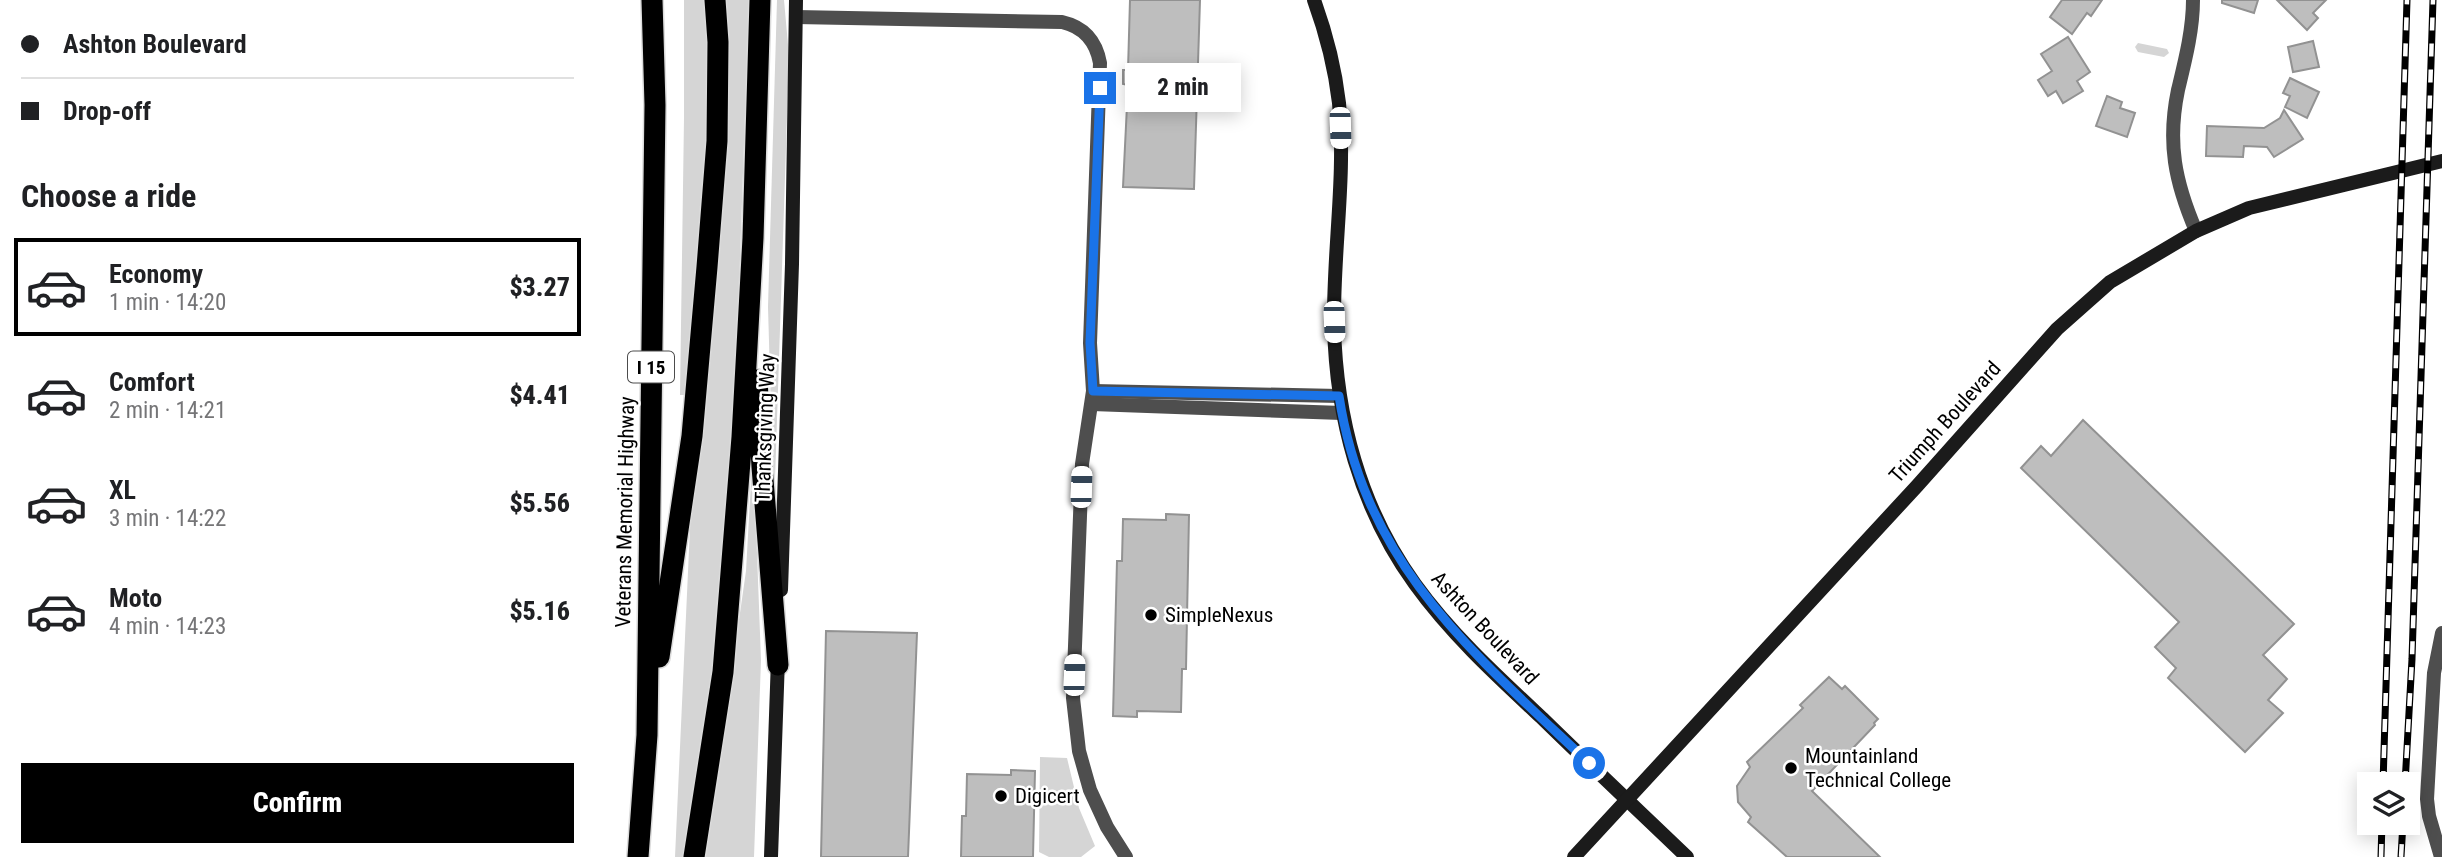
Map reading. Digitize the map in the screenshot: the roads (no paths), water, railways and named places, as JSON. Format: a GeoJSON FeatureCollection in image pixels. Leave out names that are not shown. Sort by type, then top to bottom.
{"type":"FeatureCollection","features":[{"type":"Feature","properties":{"kind":"highway","name":"Veterans Memorial Highway"},"geometry":{"type":"LineString","coordinates":[[638,857],[647,735],[655,105],[652,0]]}},
{"type":"Feature","properties":{"kind":"highway"},"geometry":{"type":"LineString","coordinates":[[647,735],[692,436],[717,141],[718,42],[715,0]]}},
{"type":"Feature","properties":{"kind":"highway"},"geometry":{"type":"LineString","coordinates":[[694,857],[723,672],[742,437],[754,238],[760,0]]}},
{"type":"Feature","properties":{"kind":"highway"},"geometry":{"type":"LineString","coordinates":[[754,238],[759,429],[778,666]]}},
{"type":"Feature","properties":{"kind":"main road","name":"Thanksgiving Way"},"geometry":{"type":"LineString","coordinates":[[771,857],[792,264],[796,0]]}},
{"type":"Feature","properties":{"kind":"main road","name":"Ashton Boulevard"},"geometry":{"type":"LineString","coordinates":[[1314,0],[1334,69],[1339,104],[1341,177],[1334,322],[1339,396],[1356,467],[1374,512],[1413,582],[1459,637],[1687,857]]}},
{"type":"Feature","properties":{"kind":"main road","name":"Triumph Boulevard"},"geometry":{"type":"LineString","coordinates":[[1574,857],[1902,503],[2057,329],[2110,282],[2196,231],[2249,208],[2442,161]]}},
{"type":"Feature","properties":{"kind":"street"},"geometry":{"type":"LineString","coordinates":[[2193,0],[2193,16],[2178,93],[2172,146],[2176,179],[2196,231]]}},
{"type":"Feature","properties":{"kind":"street"},"geometry":{"type":"LineString","coordinates":[[796,17],[1062,22],[1077,27],[1095,44],[1100,62],[1090,343],[1093,398],[1082,464],[1074,675],[1075,722],[1079,751],[1090,790],[1107,827],[1126,857]]}},
{"type":"Feature","properties":{"kind":"street"},"geometry":{"type":"LineString","coordinates":[[1093,398],[1339,396]]}},
{"type":"Feature","properties":{"kind":"street"},"geometry":{"type":"LineString","coordinates":[[1093,398],[1342,413]]}},
{"type":"Feature","properties":{"kind":"street"},"geometry":{"type":"LineString","coordinates":[[2441,854],[2429,816],[2427,799],[2434,673],[2442,633]]}},
{"type":"Feature","properties":{"kind":"railway"},"geometry":{"type":"LineString","coordinates":[[2383,772],[2407,0]]}},
{"type":"Feature","properties":{"kind":"railway"},"geometry":{"type":"LineString","coordinates":[[2406,772],[2412,659],[2433,0]]}},
{"type":"Feature","properties":{"kind":"railway"},"geometry":{"type":"LineString","coordinates":[[2381,857],[2382,835]]}},
{"type":"Feature","properties":{"kind":"railway"},"geometry":{"type":"LineString","coordinates":[[2401,857],[2402,835]]}},
{"type":"Feature","properties":{"kind":"place","name":"SimpleNexus"},"geometry":{"type":"Point","coordinates":[1151,615]}},
{"type":"Feature","properties":{"kind":"place","name":"Mountainland Technical College"},"geometry":{"type":"Point","coordinates":[1791,768]}},
{"type":"Feature","properties":{"kind":"place","name":"Digicert"},"geometry":{"type":"Point","coordinates":[1001,796]}}]}
